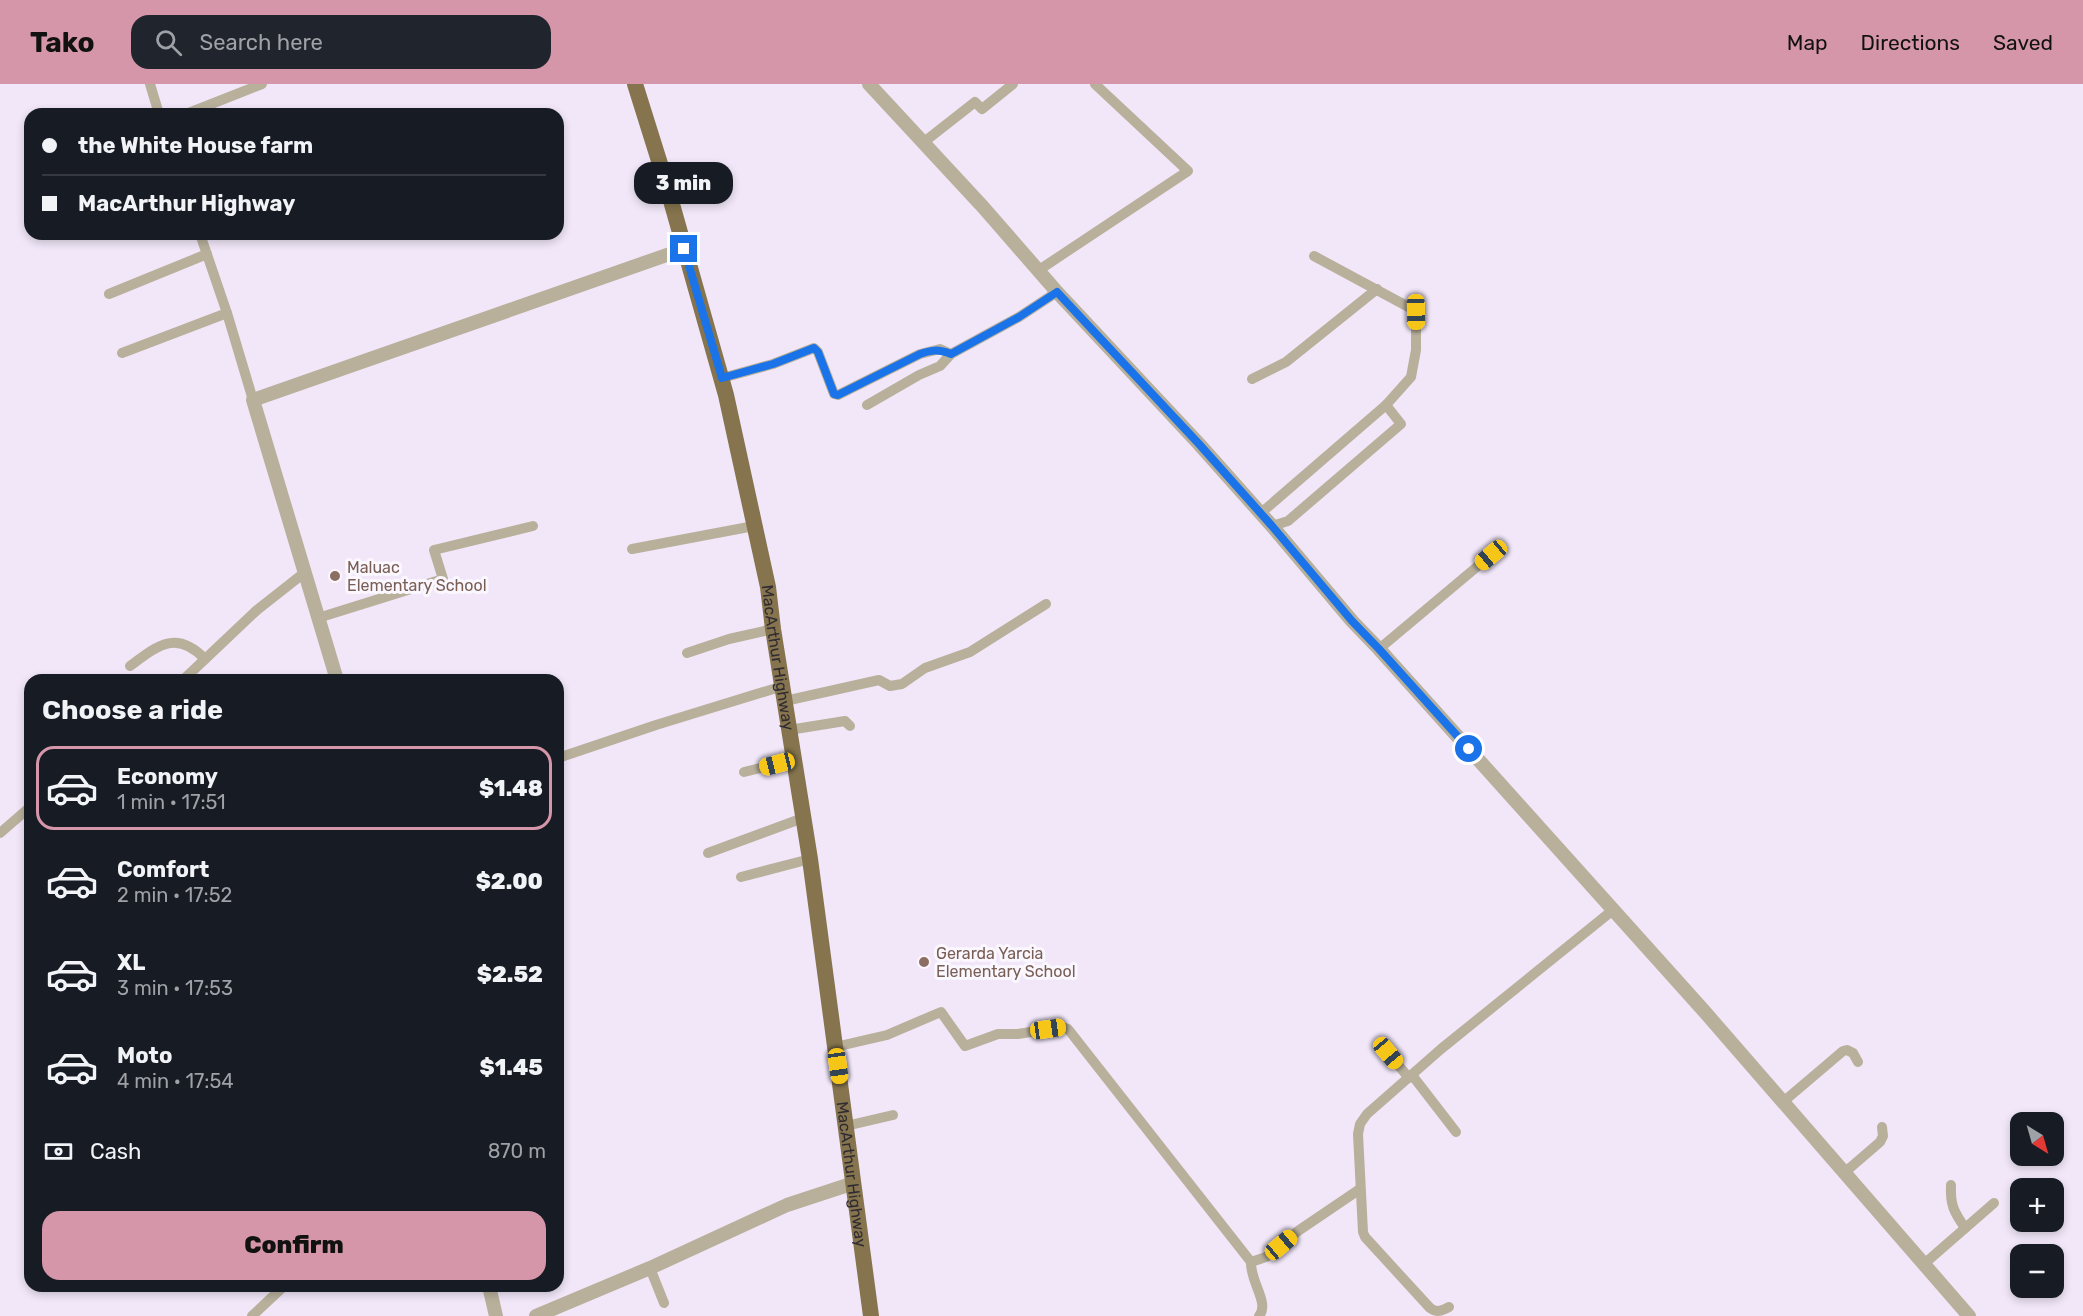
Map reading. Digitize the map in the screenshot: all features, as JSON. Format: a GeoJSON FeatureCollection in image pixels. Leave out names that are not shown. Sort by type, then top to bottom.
{"type":"FeatureCollection","features":[{"type":"Feature","properties":{"kind":"highway","name":"MacArthur Highway"},"geometry":{"type":"LineString","coordinates":[[635,84],[722,378],[768,587],[810,859],[871,1316]]}},
{"type":"Feature","properties":{"kind":"street"},"geometry":{"type":"LineString","coordinates":[[150,84],[157,108]]}},
{"type":"Feature","properties":{"kind":"street"},"geometry":{"type":"LineString","coordinates":[[201,108],[262,84]]}},
{"type":"Feature","properties":{"kind":"street"},"geometry":{"type":"LineString","coordinates":[[869,84],[1261,513],[1352,621],[1613,910],[1969,1316]]}},
{"type":"Feature","properties":{"kind":"street"},"geometry":{"type":"LineString","coordinates":[[924,142],[975,102],[982,109],[1013,84]]}},
{"type":"Feature","properties":{"kind":"street"},"geometry":{"type":"LineString","coordinates":[[1039,270],[1188,171],[1095,84]]}},
{"type":"Feature","properties":{"kind":"street"},"geometry":{"type":"LineString","coordinates":[[202,240],[227,313],[334,674]]}},
{"type":"Feature","properties":{"kind":"street"},"geometry":{"type":"LineString","coordinates":[[253,400],[684,249]]}},
{"type":"Feature","properties":{"kind":"street"},"geometry":{"type":"LineString","coordinates":[[109,294],[207,254]]}},
{"type":"Feature","properties":{"kind":"street"},"geometry":{"type":"LineString","coordinates":[[1261,513],[1386,405],[1412,377],[1416,350],[1416,312],[1314,256]]}},
{"type":"Feature","properties":{"kind":"street"},"geometry":{"type":"LineString","coordinates":[[1252,379],[1286,362],[1377,289]]}},
{"type":"Feature","properties":{"kind":"street"},"geometry":{"type":"LineString","coordinates":[[867,405],[919,375],[940,366],[951,354],[1019,317],[1057,292]]}},
{"type":"Feature","properties":{"kind":"street"},"geometry":{"type":"LineString","coordinates":[[122,353],[227,313]]}},
{"type":"Feature","properties":{"kind":"street"},"geometry":{"type":"LineString","coordinates":[[722,378],[773,364],[814,348],[818,352],[834,394],[841,395],[920,354],[933,350],[951,354]]}},
{"type":"Feature","properties":{"kind":"street"},"geometry":{"type":"LineString","coordinates":[[1272,526],[1288,521],[1401,424],[1386,405]]}},
{"type":"Feature","properties":{"kind":"street"},"geometry":{"type":"LineString","coordinates":[[318,618],[443,579],[434,550],[532,526]]}},
{"type":"Feature","properties":{"kind":"street"},"geometry":{"type":"LineString","coordinates":[[632,549],[754,526]]}},
{"type":"Feature","properties":{"kind":"street"},"geometry":{"type":"LineString","coordinates":[[1379,649],[1491,555]]}},
{"type":"Feature","properties":{"kind":"street"},"geometry":{"type":"LineString","coordinates":[[189,674],[257,610],[304,573]]}},
{"type":"Feature","properties":{"kind":"street"},"geometry":{"type":"LineString","coordinates":[[564,756],[656,725],[784,693],[879,680],[890,686],[896,686],[925,668],[970,652],[1046,604]]}},
{"type":"Feature","properties":{"kind":"street"},"geometry":{"type":"LineString","coordinates":[[687,653],[729,639],[773,629]]}},
{"type":"Feature","properties":{"kind":"street"},"geometry":{"type":"LineString","coordinates":[[130,666],[157,646],[173,642],[194,648],[205,659]]}},
{"type":"Feature","properties":{"kind":"street"},"geometry":{"type":"LineString","coordinates":[[789,730],[839,721],[845,721],[850,726]]}},
{"type":"Feature","properties":{"kind":"street"},"geometry":{"type":"LineString","coordinates":[[744,772],[794,760]]}},
{"type":"Feature","properties":{"kind":"street"},"geometry":{"type":"LineString","coordinates":[[0,833],[24,812]]}},
{"type":"Feature","properties":{"kind":"street"},"geometry":{"type":"LineString","coordinates":[[708,853],[803,818]]}},
{"type":"Feature","properties":{"kind":"street"},"geometry":{"type":"LineString","coordinates":[[741,877],[810,859]]}},
{"type":"Feature","properties":{"kind":"street"},"geometry":{"type":"LineString","coordinates":[[1449,1307],[1435,1312],[1430,1308],[1365,1237],[1360,1188],[1358,1134],[1360,1124],[1367,1114],[1441,1049],[1613,910]]}},
{"type":"Feature","properties":{"kind":"street"},"geometry":{"type":"LineString","coordinates":[[835,1047],[887,1035],[941,1012],[945,1014],[965,1046],[998,1034],[1018,1034],[1062,1027],[1068,1029],[1251,1262],[1253,1280],[1264,1308],[1259,1316]]}},
{"type":"Feature","properties":{"kind":"street"},"geometry":{"type":"LineString","coordinates":[[1783,1102],[1843,1051],[1853,1053],[1858,1062]]}},
{"type":"Feature","properties":{"kind":"street"},"geometry":{"type":"LineString","coordinates":[[1388,1053],[1456,1132]]}},
{"type":"Feature","properties":{"kind":"street"},"geometry":{"type":"LineString","coordinates":[[846,1126],[893,1115]]}},
{"type":"Feature","properties":{"kind":"street"},"geometry":{"type":"LineString","coordinates":[[1844,1173],[1880,1143],[1883,1136],[1882,1127]]}},
{"type":"Feature","properties":{"kind":"street"},"geometry":{"type":"LineString","coordinates":[[536,1316],[650,1268],[787,1205],[854,1183]]}},
{"type":"Feature","properties":{"kind":"street"},"geometry":{"type":"LineString","coordinates":[[1951,1185],[1953,1212],[1965,1228]]}},
{"type":"Feature","properties":{"kind":"street"},"geometry":{"type":"LineString","coordinates":[[1251,1262],[1266,1257],[1298,1231],[1360,1188]]}},
{"type":"Feature","properties":{"kind":"street"},"geometry":{"type":"LineString","coordinates":[[1924,1264],[1994,1203]]}},
{"type":"Feature","properties":{"kind":"street"},"geometry":{"type":"LineString","coordinates":[[650,1268],[664,1303]]}},
{"type":"Feature","properties":{"kind":"street"},"geometry":{"type":"LineString","coordinates":[[252,1316],[278,1292]]}},
{"type":"Feature","properties":{"kind":"street"},"geometry":{"type":"LineString","coordinates":[[490,1292],[495,1316]]}},
{"type":"Feature","properties":{"kind":"place","name":"Maluac Elementary School"},"geometry":{"type":"Point","coordinates":[335,576]}},
{"type":"Feature","properties":{"kind":"place","name":"Gerarda Yarcia Elementary School"},"geometry":{"type":"Point","coordinates":[924,962]}},
{"type":"Feature","properties":{"kind":"route"},"geometry":{"type":"LineString","coordinates":[[684,249],[722,378],[756,370],[814,348],[818,352],[834,394],[838,395],[920,354],[940,350],[951,354],[1019,317],[1057,292],[1199,444],[1352,621],[1469,749]]}}]}
